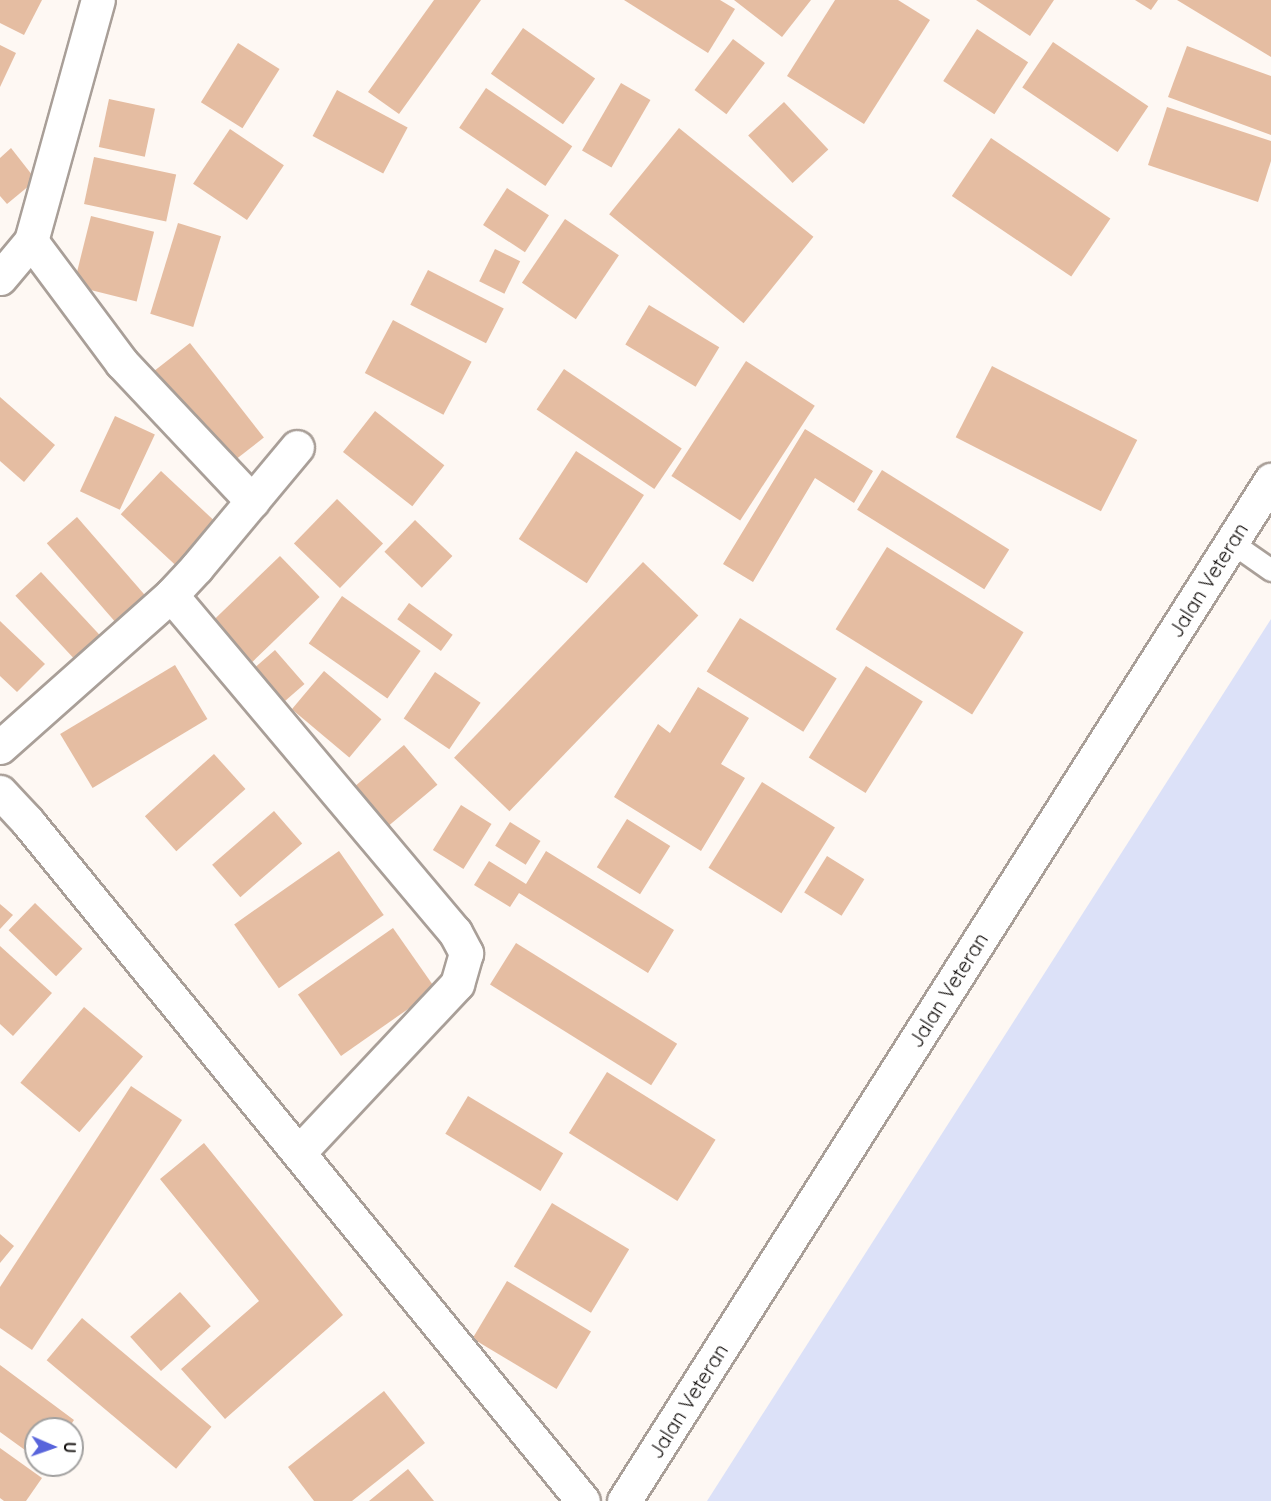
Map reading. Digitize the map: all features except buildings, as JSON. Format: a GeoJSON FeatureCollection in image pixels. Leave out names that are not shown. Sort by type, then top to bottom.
{"type":"FeatureCollection","features":[{"type":"Feature","properties":{"kind":"street"},"geometry":{"type":"LineString","coordinates":[[0,278],[31,241],[98,0]]}},
{"type":"Feature","properties":{"kind":"street"},"geometry":{"type":"LineString","coordinates":[[31,241],[122,363],[252,501]]}},
{"type":"Feature","properties":{"kind":"street"},"geometry":{"type":"LineString","coordinates":[[0,747],[171,595],[297,447]]}},
{"type":"Feature","properties":{"kind":"street","name":"Jalan Veteran"},"geometry":{"type":"LineString","coordinates":[[624,1501],[1271,480]]}},
{"type":"Feature","properties":{"kind":"street"},"geometry":{"type":"LineString","coordinates":[[171,595],[455,932],[466,953],[457,984],[299,1152]]}},
{"type":"Feature","properties":{"kind":"street"},"geometry":{"type":"LineString","coordinates":[[0,792],[27,821],[299,1152],[582,1501]]}},
{"type":"Feature","properties":{"kind":"lane"},"geometry":{"type":"LineString","coordinates":[[1231,542],[1271,570]]}},
{"type":"Feature","properties":{"kind":"shaded area"},"geometry":{"type":"Polygon","coordinates":[[[1271,619],[1271,1501],[707,1501],[1271,619]]]}}]}
